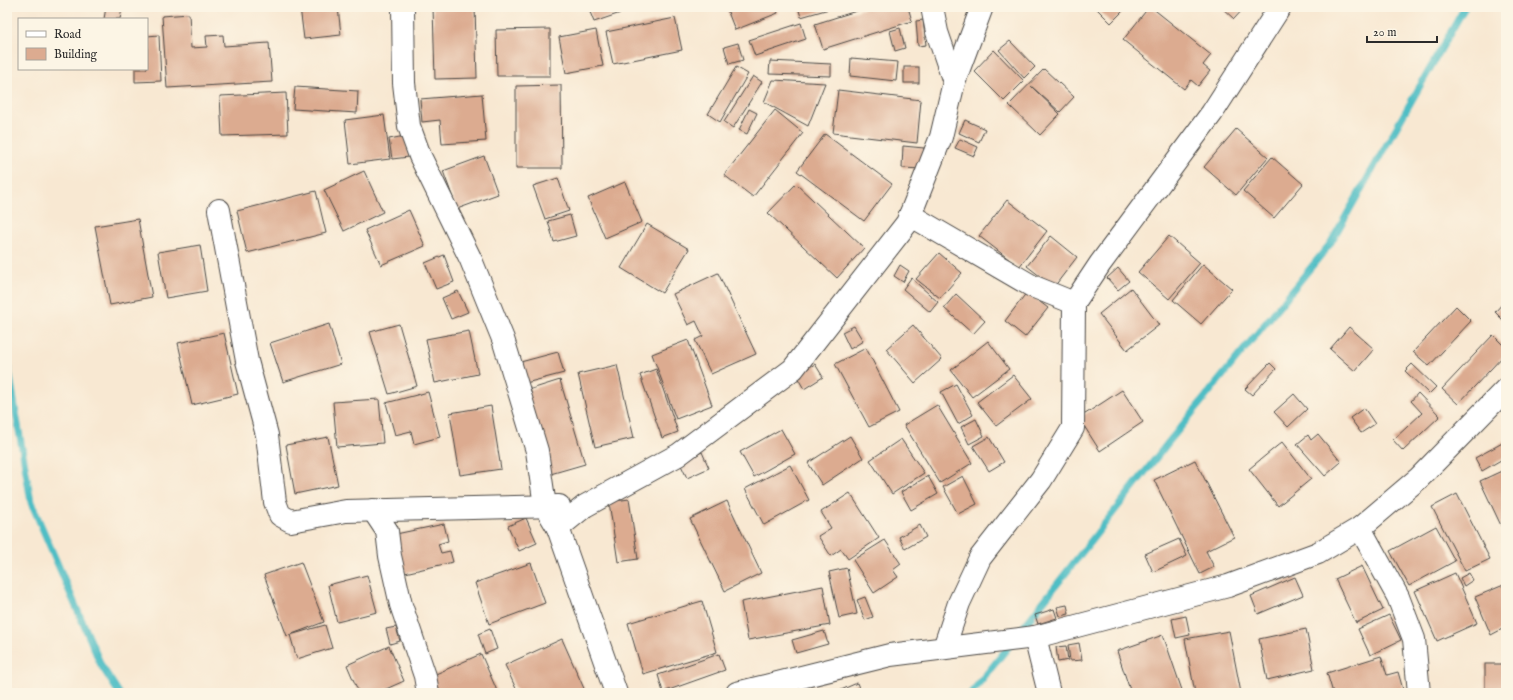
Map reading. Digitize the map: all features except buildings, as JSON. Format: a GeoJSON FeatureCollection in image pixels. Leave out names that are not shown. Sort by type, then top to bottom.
{"type":"FeatureCollection","features":[{"type":"Feature","properties":{"kind":"street"},"geometry":{"type":"LineString","coordinates":[[403,7],[404,83],[409,126],[420,156],[471,260],[503,339],[536,451],[545,506],[558,528],[616,693]]}},
{"type":"Feature","properties":{"kind":"street"},"geometry":{"type":"LineString","coordinates":[[932,7],[937,32],[954,82]]}},
{"type":"Feature","properties":{"kind":"street"},"geometry":{"type":"LineString","coordinates":[[558,528],[586,506],[678,454],[793,369],[907,223],[941,137],[954,82],[982,7]]}},
{"type":"Feature","properties":{"kind":"street"},"geometry":{"type":"LineString","coordinates":[[944,648],[959,604],[980,558],[1041,480],[1073,428],[1074,303],[1100,264],[1212,113],[1280,7]]}},
{"type":"Feature","properties":{"kind":"street"},"geometry":{"type":"LineString","coordinates":[[219,210],[248,361],[267,435],[275,502],[280,515],[291,521],[346,512],[373,510],[586,506]]}},
{"type":"Feature","properties":{"kind":"street"},"geometry":{"type":"LineString","coordinates":[[910,215],[1032,286],[1074,303]]}},
{"type":"Feature","properties":{"kind":"street"},"geometry":{"type":"LineString","coordinates":[[737,693],[890,655],[1035,637],[1228,586],[1318,553],[1360,528],[1419,478],[1506,389]]}},
{"type":"Feature","properties":{"kind":"street"},"geometry":{"type":"LineString","coordinates":[[373,510],[387,531],[390,556],[401,605],[425,676],[428,693]]}},
{"type":"Feature","properties":{"kind":"street"},"geometry":{"type":"LineString","coordinates":[[387,531],[407,510]]}},
{"type":"Feature","properties":{"kind":"street"},"geometry":{"type":"LineString","coordinates":[[1360,528],[1398,597],[1414,639],[1419,693]]}},
{"type":"Feature","properties":{"kind":"street"},"geometry":{"type":"LineString","coordinates":[[1035,637],[1049,693]]}},
{"type":"Feature","properties":{"kind":"waterway"},"geometry":{"type":"LineString","coordinates":[[1018,634],[1167,444],[1330,244],[1465,7]]}},
{"type":"Feature","properties":{"kind":"waterway"},"geometry":{"type":"LineString","coordinates":[[7,359],[31,502],[101,665],[119,693]]}},
{"type":"Feature","properties":{"kind":"waterway"},"geometry":{"type":"LineString","coordinates":[[971,693],[1010,645]]}}]}
